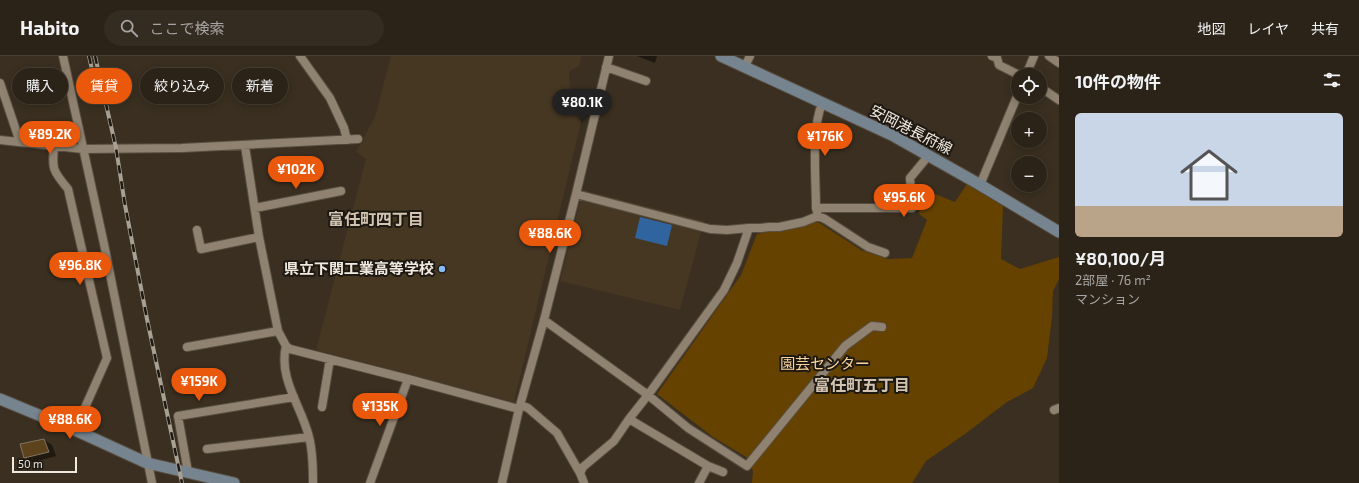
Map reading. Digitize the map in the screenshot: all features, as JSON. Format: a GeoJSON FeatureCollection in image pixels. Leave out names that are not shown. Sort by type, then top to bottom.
{"type":"FeatureCollection","features":[{"type":"Feature","properties":{"kind":"main road","name":"安岡港長府線"},"geometry":{"type":"LineString","coordinates":[[721,56],[748,61],[822,104],[892,135],[929,155],[1059,232]]}},
{"type":"Feature","properties":{"kind":"main road"},"geometry":{"type":"LineString","coordinates":[[0,399],[75,430],[147,463],[234,483]]}},
{"type":"Feature","properties":{"kind":"street"},"geometry":{"type":"LineString","coordinates":[[63,56],[104,244],[152,483]]}},
{"type":"Feature","properties":{"kind":"street"},"geometry":{"type":"LineString","coordinates":[[300,56],[330,98],[344,128],[347,140]]}},
{"type":"Feature","properties":{"kind":"street"},"geometry":{"type":"LineString","coordinates":[[502,483],[520,407],[576,194],[609,56]]}},
{"type":"Feature","properties":{"kind":"street"},"geometry":{"type":"LineString","coordinates":[[992,56],[997,58],[999,66],[1011,71]]}},
{"type":"Feature","properties":{"kind":"street"},"geometry":{"type":"LineString","coordinates":[[1029,68],[1034,56]]}},
{"type":"Feature","properties":{"kind":"street"},"geometry":{"type":"LineString","coordinates":[[1049,56],[1059,63]]}},
{"type":"Feature","properties":{"kind":"street"},"geometry":{"type":"LineString","coordinates":[[606,67],[646,81]]}},
{"type":"Feature","properties":{"kind":"street"},"geometry":{"type":"LineString","coordinates":[[0,83],[20,142]]}},
{"type":"Feature","properties":{"kind":"street"},"geometry":{"type":"LineString","coordinates":[[1047,92],[1059,100]]}},
{"type":"Feature","properties":{"kind":"street"},"geometry":{"type":"LineString","coordinates":[[822,104],[815,139],[817,212],[847,235],[868,248],[885,253]]}},
{"type":"Feature","properties":{"kind":"street"},"geometry":{"type":"LineString","coordinates":[[980,185],[1014,104]]}},
{"type":"Feature","properties":{"kind":"street"},"geometry":{"type":"LineString","coordinates":[[0,140],[83,149],[245,146],[358,139]]}},
{"type":"Feature","properties":{"kind":"street"},"geometry":{"type":"LineString","coordinates":[[54,145],[52,166],[68,189],[106,358],[75,430]]}},
{"type":"Feature","properties":{"kind":"street"},"geometry":{"type":"LineString","coordinates":[[245,146],[259,237],[278,331],[286,346],[290,349],[528,408],[557,433],[580,473],[584,483]]}},
{"type":"Feature","properties":{"kind":"street"},"geometry":{"type":"LineString","coordinates":[[576,194],[710,229],[727,230],[779,227],[803,222],[817,212],[912,208],[910,178],[929,155]]}},
{"type":"Feature","properties":{"kind":"street"},"geometry":{"type":"LineString","coordinates":[[255,208],[341,191]]}},
{"type":"Feature","properties":{"kind":"street"},"geometry":{"type":"LineString","coordinates":[[580,473],[583,467],[614,441],[724,290],[737,263],[749,228]]}},
{"type":"Feature","properties":{"kind":"street"},"geometry":{"type":"LineString","coordinates":[[197,230],[201,249],[259,237]]}},
{"type":"Feature","properties":{"kind":"street"},"geometry":{"type":"LineString","coordinates":[[544,320],[648,395],[688,428],[747,466],[826,367],[845,346],[872,326],[882,327]]}},
{"type":"Feature","properties":{"kind":"street"},"geometry":{"type":"LineString","coordinates":[[187,347],[214,339],[278,331]]}},
{"type":"Feature","properties":{"kind":"street"},"geometry":{"type":"LineString","coordinates":[[286,346],[284,356],[287,378],[309,437],[314,464],[313,483]]}},
{"type":"Feature","properties":{"kind":"street"},"geometry":{"type":"LineString","coordinates":[[322,407],[330,359]]}},
{"type":"Feature","properties":{"kind":"street"},"geometry":{"type":"LineString","coordinates":[[370,483],[408,379]]}},
{"type":"Feature","properties":{"kind":"street"},"geometry":{"type":"LineString","coordinates":[[188,472],[178,416],[294,397]]}},
{"type":"Feature","properties":{"kind":"street"},"geometry":{"type":"LineString","coordinates":[[629,419],[708,466],[723,472]]}},
{"type":"Feature","properties":{"kind":"street"},"geometry":{"type":"LineString","coordinates":[[207,449],[309,437]]}},
{"type":"Feature","properties":{"kind":"street"},"geometry":{"type":"LineString","coordinates":[[699,483],[708,466]]}},
{"type":"Feature","properties":{"kind":"shaded area","name":"県立下関工業高等学校"},"geometry":{"type":"Polygon","coordinates":[[[391,56],[582,56],[578,67],[569,71],[571,110],[583,114],[514,402],[316,350],[366,159],[356,152],[375,117],[391,56]]]}},
{"type":"Feature","properties":{"kind":"shaded area"},"geometry":{"type":"Polygon","coordinates":[[[583,190],[704,221],[680,310],[560,281],[583,190]]]}},
{"type":"Feature","properties":{"kind":"green space","name":"園芸センター"},"geometry":{"type":"Polygon","coordinates":[[[967,184],[1003,206],[1001,259],[1020,269],[1059,257],[1059,279],[1053,291],[1052,317],[1047,358],[1033,388],[1007,402],[926,461],[912,483],[752,483],[753,471],[746,457],[713,437],[657,394],[741,275],[757,234],[818,222],[861,250],[888,259],[912,258],[927,220],[919,214],[920,188],[955,202],[967,184]]]}},
{"type":"Feature","properties":{"kind":"water"},"geometry":{"type":"Polygon","coordinates":[[[640,217],[672,225],[667,246],[635,238],[640,217]]]}},
{"type":"Feature","properties":{"kind":"building"},"geometry":{"type":"Polygon","coordinates":[[[44,439],[49,452],[24,458],[20,444],[44,439]]]}},
{"type":"Feature","properties":{"kind":"railway"},"geometry":{"type":"LineString","coordinates":[[89,56],[92,68]]}},
{"type":"Feature","properties":{"kind":"railway"},"geometry":{"type":"LineString","coordinates":[[95,56],[116,148],[125,205],[147,319],[182,483]]}},
{"type":"Feature","properties":{"kind":"place","name":"県立下関工業高等学校"},"geometry":{"type":"Point","coordinates":[442,269]}},
{"type":"Feature","properties":{"kind":"district","name":"富任町四丁目"},"geometry":{"type":"Point","coordinates":[376,219]}},
{"type":"Feature","properties":{"kind":"district","name":"富任町五丁目"},"geometry":{"type":"Point","coordinates":[862,385]}}]}
